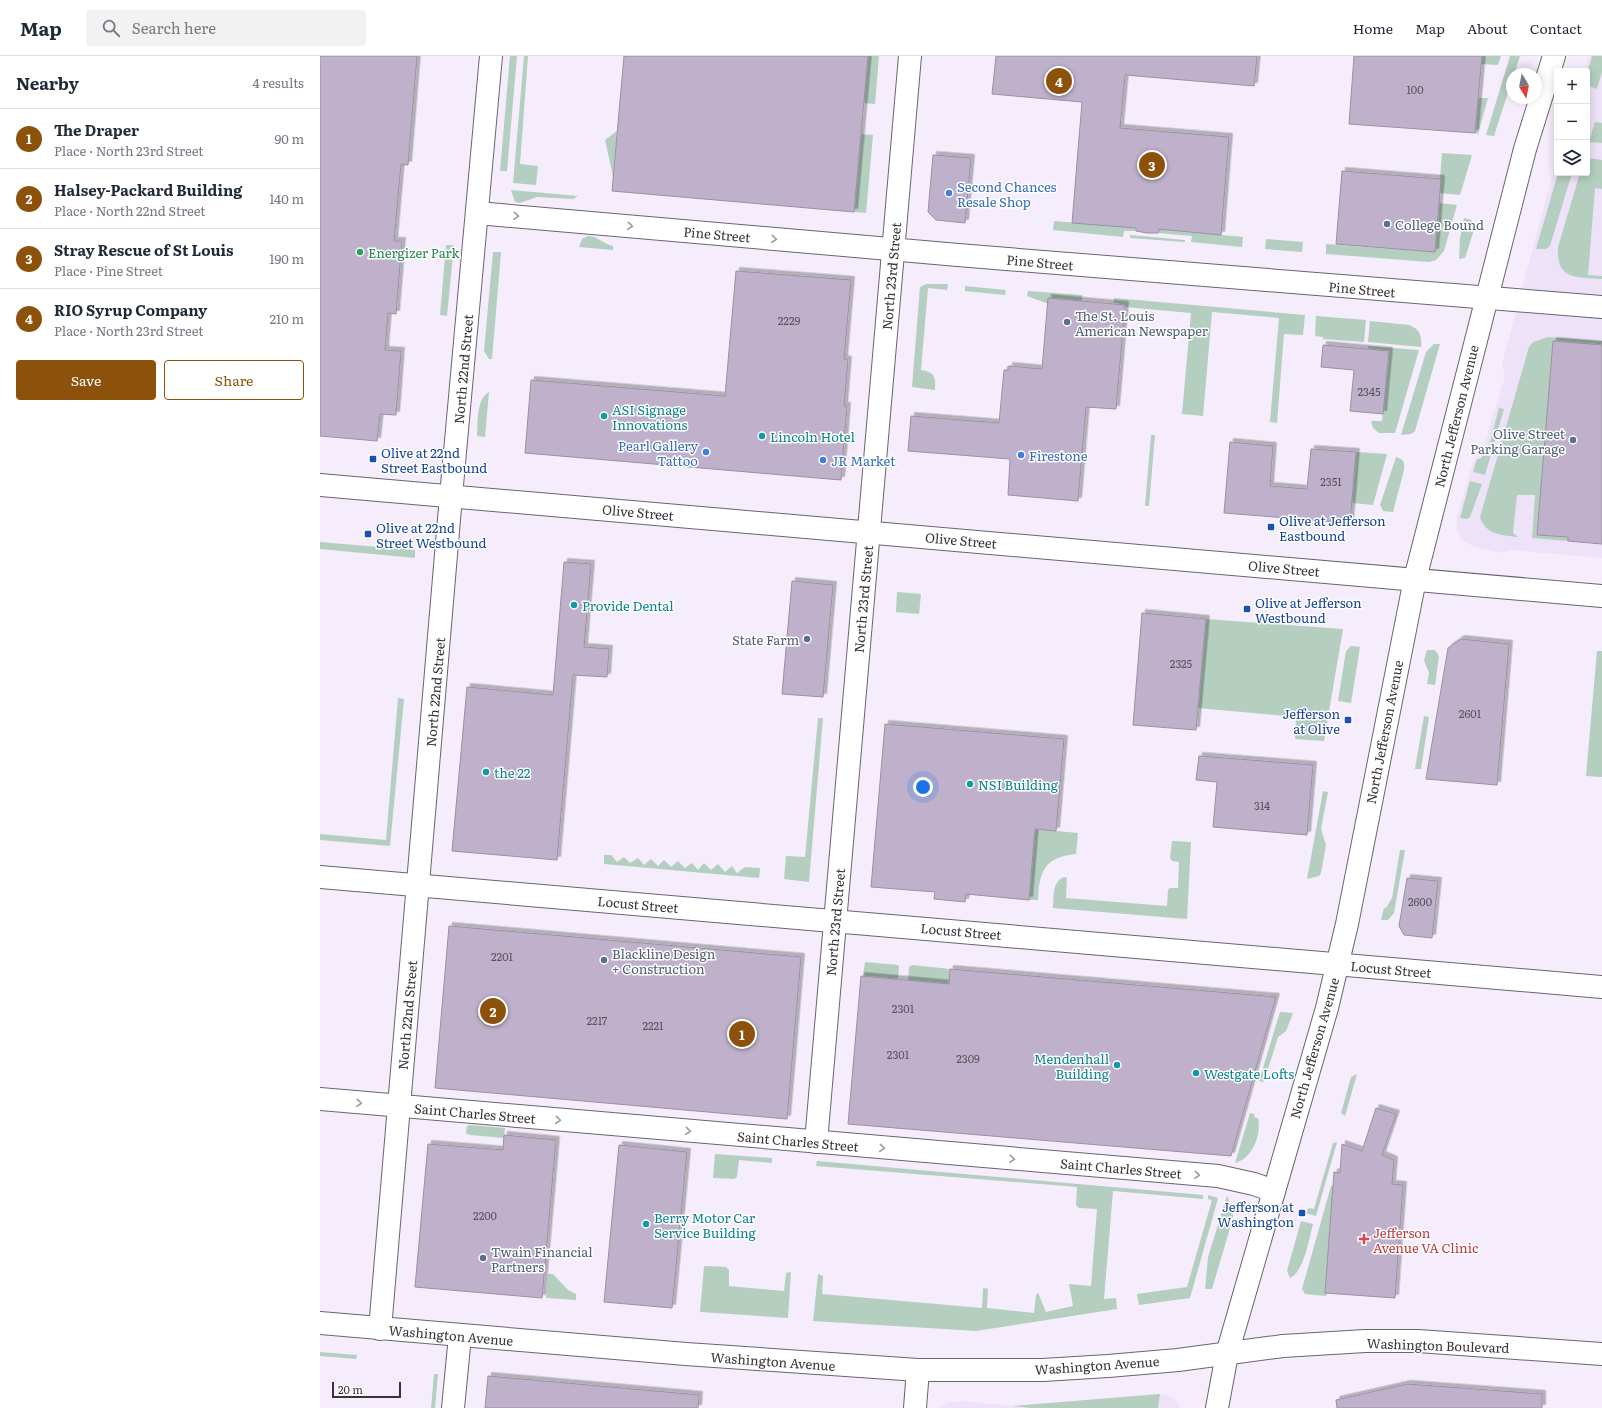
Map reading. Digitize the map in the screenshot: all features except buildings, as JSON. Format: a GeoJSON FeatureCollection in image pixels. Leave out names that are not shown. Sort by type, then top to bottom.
{"type":"FeatureCollection","features":[{"type":"Feature","properties":{"kind":"street","name":"North 22nd Street"},"geometry":{"type":"LineString","coordinates":[[380,1329],[451,496],[478,213],[491,56]]}},
{"type":"Feature","properties":{"kind":"street","name":"North 23rd Street"},"geometry":{"type":"LineString","coordinates":[[816,1142],[910,56]]}},
{"type":"Feature","properties":{"kind":"street","name":"North Jefferson Avenue"},"geometry":{"type":"LineString","coordinates":[[1217,1408],[1227,1354],[1327,1008],[1338,964],[1415,579],[1525,149],[1554,56]]}},
{"type":"Feature","properties":{"kind":"street","name":"Pine Street"},"geometry":{"type":"LineString","coordinates":[[478,213],[893,250],[1602,308]]}},
{"type":"Feature","properties":{"kind":"street","name":"Olive Street"},"geometry":{"type":"LineString","coordinates":[[320,484],[1602,596]]}},
{"type":"Feature","properties":{"kind":"street","name":"Locust Street"},"geometry":{"type":"LineString","coordinates":[[320,877],[1602,986]]}},
{"type":"Feature","properties":{"kind":"street","name":"Saint Charles Street"},"geometry":{"type":"LineString","coordinates":[[320,1099],[1218,1176],[1254,1184],[1274,1191]]}},
{"type":"Feature","properties":{"kind":"street","name":"Washington Avenue"},"geometry":{"type":"LineString","coordinates":[[320,1323],[460,1336],[855,1367],[918,1370],[1043,1370],[1163,1361],[1227,1354]]}},
{"type":"Feature","properties":{"kind":"street"},"geometry":{"type":"LineString","coordinates":[[453,1408],[460,1336]]}},
{"type":"Feature","properties":{"kind":"street","name":"Washington Boulevard"},"geometry":{"type":"LineString","coordinates":[[1227,1354],[1324,1343],[1418,1341],[1602,1354]]}},
{"type":"Feature","properties":{"kind":"street"},"geometry":{"type":"LineString","coordinates":[[915,1408],[918,1370]]}},
{"type":"Feature","properties":{"kind":"shaded area"},"geometry":{"type":"Polygon","coordinates":[[[1589,56],[1602,56],[1602,558],[1510,550],[1502,553],[1474,547],[1461,539],[1457,530],[1457,517],[1473,462],[1483,448],[1505,377],[1502,364],[1554,168],[1554,176],[1590,176],[1590,68],[1585,68],[1589,56]]]}},
{"type":"Feature","properties":{"kind":"shaded area"},"geometry":{"type":"Polygon","coordinates":[[[1160,1394],[1176,1400],[1181,1408],[938,1408],[949,1402],[963,1401],[1012,1406],[1160,1394]]]}},
{"type":"Feature","properties":{"kind":"green space"},"geometry":{"type":"Polygon","coordinates":[[[510,56],[517,56],[507,171],[500,171],[510,56]]]}},
{"type":"Feature","properties":{"kind":"green space"},"geometry":{"type":"Polygon","coordinates":[[[524,56],[528,56],[520,164],[538,166],[536,185],[513,183],[524,56]]]}},
{"type":"Feature","properties":{"kind":"green space"},"geometry":{"type":"Polygon","coordinates":[[[868,56],[879,56],[875,104],[864,103],[868,56]]]}},
{"type":"Feature","properties":{"kind":"green space"},"geometry":{"type":"Polygon","coordinates":[[[1481,56],[1501,56],[1498,65],[1481,64],[1481,56]]]}},
{"type":"Feature","properties":{"kind":"green space"},"geometry":{"type":"Polygon","coordinates":[[[1510,56],[1520,56],[1516,68],[1506,68],[1510,56]]]}},
{"type":"Feature","properties":{"kind":"green space"},"geometry":{"type":"Polygon","coordinates":[[[1592,56],[1602,56],[1602,72],[1597,89],[1590,86],[1590,68],[1588,68],[1592,56]]]}},
{"type":"Feature","properties":{"kind":"green space"},"geometry":{"type":"Polygon","coordinates":[[[1506,69],[1506,99],[1494,136],[1486,135],[1506,69]]]}},
{"type":"Feature","properties":{"kind":"green space"},"geometry":{"type":"Polygon","coordinates":[[[1478,98],[1488,98],[1478,134],[1475,133],[1478,98]]]}},
{"type":"Feature","properties":{"kind":"green space"},"geometry":{"type":"Polygon","coordinates":[[[1595,122],[1602,123],[1602,143],[1590,142],[1595,122]]]}},
{"type":"Feature","properties":{"kind":"green space"},"geometry":{"type":"Polygon","coordinates":[[[617,131],[613,176],[605,140],[617,131]]]}},
{"type":"Feature","properties":{"kind":"green space"},"geometry":{"type":"Polygon","coordinates":[[[861,134],[873,135],[866,213],[854,212],[861,134]]]}},
{"type":"Feature","properties":{"kind":"green space"},"geometry":{"type":"Polygon","coordinates":[[[1442,153],[1472,155],[1460,195],[1439,193],[1442,153]]]}},
{"type":"Feature","properties":{"kind":"green space"},"geometry":{"type":"Polygon","coordinates":[[[1590,158],[1602,160],[1602,189],[1595,188],[1588,275],[1602,276],[1602,279],[1576,277],[1564,271],[1560,266],[1558,258],[1558,247],[1579,176],[1590,176],[1590,158]]]}},
{"type":"Feature","properties":{"kind":"green space"},"geometry":{"type":"Polygon","coordinates":[[[1557,176],[1571,176],[1550,246],[1546,249],[1536,249],[1557,176]]]}},
{"type":"Feature","properties":{"kind":"green space"},"geometry":{"type":"Polygon","coordinates":[[[511,190],[578,196],[573,199],[537,197],[520,203],[515,202],[511,190]]]}},
{"type":"Feature","properties":{"kind":"green space"},"geometry":{"type":"Polygon","coordinates":[[[1439,203],[1457,205],[1444,251],[1436,260],[1429,262],[1326,254],[1326,244],[1435,252],[1439,203]]]}},
{"type":"Feature","properties":{"kind":"green space"},"geometry":{"type":"Polygon","coordinates":[[[1464,218],[1472,220],[1473,233],[1465,258],[1459,259],[1460,238],[1464,218]]]}},
{"type":"Feature","properties":{"kind":"green space"},"geometry":{"type":"Polygon","coordinates":[[[1054,221],[1136,228],[1136,231],[1124,231],[1123,237],[1053,230],[1054,221]]]}},
{"type":"Feature","properties":{"kind":"green space"},"geometry":{"type":"Polygon","coordinates":[[[1159,229],[1243,237],[1242,247],[1191,242],[1192,236],[1158,233],[1159,229]]]}},
{"type":"Feature","properties":{"kind":"green space"},"geometry":{"type":"Polygon","coordinates":[[[1130,235],[1185,240],[1185,242],[1130,238],[1130,235]]]}},
{"type":"Feature","properties":{"kind":"green space"},"geometry":{"type":"Polygon","coordinates":[[[588,236],[595,237],[606,244],[613,246],[613,250],[579,247],[582,239],[588,236]]]}},
{"type":"Feature","properties":{"kind":"green space"},"geometry":{"type":"Polygon","coordinates":[[[1266,239],[1303,242],[1302,252],[1265,249],[1266,239]]]}},
{"type":"Feature","properties":{"kind":"green space"},"geometry":{"type":"Polygon","coordinates":[[[446,245],[454,245],[447,316],[440,315],[446,245]]]}},
{"type":"Feature","properties":{"kind":"green space"},"geometry":{"type":"Polygon","coordinates":[[[493,252],[501,252],[492,359],[489,359],[484,351],[493,252]]]}},
{"type":"Feature","properties":{"kind":"green space"},"geometry":{"type":"Polygon","coordinates":[[[926,284],[948,284],[947,290],[928,288],[921,370],[929,372],[933,376],[935,381],[935,390],[912,387],[920,287],[926,284]]]}},
{"type":"Feature","properties":{"kind":"green space"},"geometry":{"type":"Polygon","coordinates":[[[965,286],[1006,290],[1005,295],[965,291],[965,286]]]}},
{"type":"Feature","properties":{"kind":"green space"},"geometry":{"type":"Polygon","coordinates":[[[1028,291],[1082,295],[1082,301],[1048,298],[1048,303],[1046,303],[1027,296],[1028,291]]]}},
{"type":"Feature","properties":{"kind":"green space"},"geometry":{"type":"Polygon","coordinates":[[[1114,298],[1305,315],[1303,335],[1284,334],[1277,423],[1270,422],[1279,318],[1212,312],[1203,416],[1182,414],[1191,313],[1125,307],[1125,305],[1114,303],[1114,298]]]}},
{"type":"Feature","properties":{"kind":"green space"},"geometry":{"type":"Polygon","coordinates":[[[1316,316],[1366,320],[1364,342],[1323,339],[1323,337],[1315,336],[1316,316]]]}},
{"type":"Feature","properties":{"kind":"green space"},"geometry":{"type":"Polygon","coordinates":[[[1370,321],[1409,325],[1413,327],[1420,333],[1421,347],[1368,342],[1370,321]]]}},
{"type":"Feature","properties":{"kind":"green space"},"geometry":{"type":"Polygon","coordinates":[[[1548,337],[1602,341],[1602,345],[1553,341],[1537,535],[1568,537],[1568,541],[1532,538],[1535,495],[1517,495],[1513,533],[1518,537],[1500,535],[1490,531],[1480,517],[1529,347],[1533,342],[1548,337]]]}},
{"type":"Feature","properties":{"kind":"green space"},"geometry":{"type":"Polygon","coordinates":[[[1434,344],[1440,344],[1415,431],[1411,434],[1401,435],[1426,352],[1434,344]]]}},
{"type":"Feature","properties":{"kind":"green space"},"geometry":{"type":"Polygon","coordinates":[[[1368,346],[1419,350],[1395,433],[1379,433],[1373,428],[1371,421],[1382,421],[1389,351],[1368,349],[1368,346]]]}},
{"type":"Feature","properties":{"kind":"green space"},"geometry":{"type":"Polygon","coordinates":[[[489,392],[485,437],[477,436],[480,406],[485,395],[489,392]]]}},
{"type":"Feature","properties":{"kind":"green space"},"geometry":{"type":"Polygon","coordinates":[[[1499,408],[1504,409],[1485,475],[1473,472],[1477,459],[1480,459],[1488,450],[1499,408]]]}},
{"type":"Feature","properties":{"kind":"green space"},"geometry":{"type":"Polygon","coordinates":[[[1151,435],[1155,435],[1149,506],[1145,506],[1151,435]]]}},
{"type":"Feature","properties":{"kind":"green space"},"geometry":{"type":"Polygon","coordinates":[[[1356,452],[1387,454],[1373,505],[1352,503],[1356,452]]]}},
{"type":"Feature","properties":{"kind":"green space"},"geometry":{"type":"Polygon","coordinates":[[[1396,457],[1403,461],[1404,470],[1393,512],[1383,511],[1380,505],[1396,457]]]}},
{"type":"Feature","properties":{"kind":"green space"},"geometry":{"type":"Polygon","coordinates":[[[1470,481],[1482,484],[1470,517],[1467,519],[1460,518],[1470,481]]]}},
{"type":"Feature","properties":{"kind":"green space"},"geometry":{"type":"Polygon","coordinates":[[[320,542],[415,550],[415,558],[320,549],[320,542]]]}},
{"type":"Feature","properties":{"kind":"green space"},"geometry":{"type":"Polygon","coordinates":[[[897,592],[921,594],[919,614],[896,612],[897,592]]]}},
{"type":"Feature","properties":{"kind":"green space"},"geometry":{"type":"Polygon","coordinates":[[[1206,619],[1343,629],[1324,741],[1295,739],[1296,717],[1198,708],[1206,619]]]}},
{"type":"Feature","properties":{"kind":"green space"},"geometry":{"type":"Polygon","coordinates":[[[1351,646],[1360,647],[1351,703],[1338,701],[1346,651],[1351,646]]]}},
{"type":"Feature","properties":{"kind":"green space"},"geometry":{"type":"Polygon","coordinates":[[[1427,650],[1435,650],[1439,656],[1435,685],[1427,684],[1429,673],[1424,660],[1427,650]]]}},
{"type":"Feature","properties":{"kind":"green space"},"geometry":{"type":"Polygon","coordinates":[[[1597,651],[1602,651],[1602,777],[1586,776],[1597,651]]]}},
{"type":"Feature","properties":{"kind":"green space"},"geometry":{"type":"Polygon","coordinates":[[[398,698],[404,699],[390,846],[320,840],[320,834],[386,840],[398,698]]]}},
{"type":"Feature","properties":{"kind":"green space"},"geometry":{"type":"Polygon","coordinates":[[[1424,716],[1429,717],[1421,769],[1415,769],[1424,716]]]}},
{"type":"Feature","properties":{"kind":"green space"},"geometry":{"type":"Polygon","coordinates":[[[818,718],[823,718],[809,882],[784,879],[786,856],[805,857],[818,718]]]}},
{"type":"Feature","properties":{"kind":"green space"},"geometry":{"type":"Polygon","coordinates":[[[1323,791],[1328,792],[1321,829],[1326,845],[1321,873],[1319,876],[1307,879],[1323,791]]]}},
{"type":"Feature","properties":{"kind":"green space"},"geometry":{"type":"Polygon","coordinates":[[[1035,829],[1078,833],[1076,854],[1065,856],[1050,862],[1042,874],[1038,900],[1029,900],[1035,829]]]}},
{"type":"Feature","properties":{"kind":"green space"},"geometry":{"type":"Polygon","coordinates":[[[1172,841],[1191,842],[1187,919],[1053,908],[1057,882],[1064,877],[1067,878],[1066,898],[1167,906],[1168,890],[1170,888],[1178,888],[1179,862],[1172,861],[1170,858],[1172,841]]]}},
{"type":"Feature","properties":{"kind":"green space"},"geometry":{"type":"Polygon","coordinates":[[[1400,850],[1405,850],[1394,913],[1388,920],[1381,920],[1384,908],[1386,908],[1392,898],[1400,850]]]}},
{"type":"Feature","properties":{"kind":"green space"},"geometry":{"type":"Polygon","coordinates":[[[604,855],[611,855],[617,862],[624,857],[630,863],[638,858],[644,865],[651,859],[658,866],[664,860],[671,867],[678,861],[685,868],[692,863],[698,870],[704,863],[711,870],[718,864],[725,872],[732,866],[737,873],[745,867],[760,868],[759,878],[604,864],[604,855]]]}},
{"type":"Feature","properties":{"kind":"green space"},"geometry":{"type":"Polygon","coordinates":[[[865,962],[898,965],[898,980],[863,976],[865,962]]]}},
{"type":"Feature","properties":{"kind":"green space"},"geometry":{"type":"Polygon","coordinates":[[[912,965],[950,969],[949,984],[908,981],[909,967],[912,965]]]}},
{"type":"Feature","properties":{"kind":"green space"},"geometry":{"type":"Polygon","coordinates":[[[1280,1012],[1293,1013],[1286,1031],[1278,1037],[1264,1082],[1259,1081],[1280,1012]]]}},
{"type":"Feature","properties":{"kind":"green space"},"geometry":{"type":"Polygon","coordinates":[[[1357,1074],[1345,1116],[1341,1113],[1351,1077],[1357,1074]]]}},
{"type":"Feature","properties":{"kind":"green space"},"geometry":{"type":"Polygon","coordinates":[[[1250,1113],[1254,1114],[1255,1118],[1258,1118],[1259,1124],[1257,1138],[1251,1151],[1246,1157],[1235,1163],[1250,1113]]]}},
{"type":"Feature","properties":{"kind":"green space"},"geometry":{"type":"Polygon","coordinates":[[[467,1126],[505,1128],[504,1138],[470,1135],[466,1133],[467,1126]]]}},
{"type":"Feature","properties":{"kind":"green space"},"geometry":{"type":"Polygon","coordinates":[[[1337,1142],[1316,1216],[1304,1213],[1309,1208],[1314,1209],[1333,1143],[1337,1142]]]}},
{"type":"Feature","properties":{"kind":"green space"},"geometry":{"type":"Polygon","coordinates":[[[715,1154],[772,1158],[772,1163],[739,1160],[737,1177],[734,1179],[713,1178],[715,1154]]]}},
{"type":"Feature","properties":{"kind":"green space"},"geometry":{"type":"Polygon","coordinates":[[[817,1161],[1203,1195],[1203,1199],[1113,1191],[1104,1299],[1116,1298],[1117,1309],[976,1331],[813,1321],[818,1274],[823,1276],[822,1294],[982,1308],[983,1288],[988,1289],[987,1308],[1034,1313],[1036,1295],[1038,1293],[1046,1312],[1073,1306],[1069,1284],[1091,1286],[1097,1209],[1079,1208],[1076,1205],[1077,1187],[816,1166],[817,1161]]]}},
{"type":"Feature","properties":{"kind":"green space"},"geometry":{"type":"Polygon","coordinates":[[[1331,1186],[1333,1186],[1325,1293],[1327,1293],[1326,1296],[1305,1294],[1302,1289],[1331,1186]]]}},
{"type":"Feature","properties":{"kind":"green space"},"geometry":{"type":"Polygon","coordinates":[[[1208,1195],[1218,1198],[1190,1298],[1139,1305],[1137,1294],[1187,1287],[1212,1200],[1208,1199],[1208,1195]]]}},
{"type":"Feature","properties":{"kind":"green space"},"geometry":{"type":"Polygon","coordinates":[[[1227,1196],[1233,1209],[1233,1218],[1212,1289],[1205,1289],[1208,1257],[1227,1196]]]}},
{"type":"Feature","properties":{"kind":"green space"},"geometry":{"type":"Polygon","coordinates":[[[1301,1221],[1313,1224],[1308,1246],[1302,1262],[1295,1275],[1290,1278],[1287,1271],[1301,1221]]]}},
{"type":"Feature","properties":{"kind":"green space"},"geometry":{"type":"Polygon","coordinates":[[[704,1266],[726,1267],[729,1270],[729,1286],[784,1291],[786,1273],[791,1272],[788,1318],[700,1312],[704,1266]]]}},
{"type":"Feature","properties":{"kind":"green space"},"geometry":{"type":"Polygon","coordinates":[[[548,1274],[553,1274],[568,1290],[576,1294],[576,1300],[546,1298],[548,1274]]]}},
{"type":"Feature","properties":{"kind":"green space"},"geometry":{"type":"Polygon","coordinates":[[[320,1352],[357,1355],[356,1359],[320,1356],[320,1352]]]}},
{"type":"Feature","properties":{"kind":"green space"},"geometry":{"type":"Polygon","coordinates":[[[434,1374],[438,1374],[435,1408],[431,1408],[434,1374]]]}},
{"type":"Feature","properties":{"kind":"green space"},"geometry":{"type":"Polygon","coordinates":[[[1160,1394],[1158,1408],[1032,1408],[1012,1406],[1160,1394]]]}},
{"type":"Feature","properties":{"kind":"place","name":"RIO Syrup Company"},"geometry":{"type":"Point","coordinates":[1059,81]}},
{"type":"Feature","properties":{"kind":"place","name":"Stray Rescue of St Louis"},"geometry":{"type":"Point","coordinates":[1152,165]}},
{"type":"Feature","properties":{"kind":"place","name":"Second Chances Resale Shop"},"geometry":{"type":"Point","coordinates":[949,193]}},
{"type":"Feature","properties":{"kind":"place","name":"College Bound"},"geometry":{"type":"Point","coordinates":[1387,224]}},
{"type":"Feature","properties":{"kind":"place","name":"Energizer Park"},"geometry":{"type":"Point","coordinates":[360,252]}},
{"type":"Feature","properties":{"kind":"place","name":"The St. Louis American Newspaper"},"geometry":{"type":"Point","coordinates":[1067,322]}},
{"type":"Feature","properties":{"kind":"place","name":"ASI Signage Innovations"},"geometry":{"type":"Point","coordinates":[604,416]}},
{"type":"Feature","properties":{"kind":"place","name":"Lincoln Hotel"},"geometry":{"type":"Point","coordinates":[762,436]}},
{"type":"Feature","properties":{"kind":"place","name":"Olive Street Parking Garage"},"geometry":{"type":"Point","coordinates":[1573,440]}},
{"type":"Feature","properties":{"kind":"place","name":"Pearl Gallery Tattoo"},"geometry":{"type":"Point","coordinates":[706,452]}},
{"type":"Feature","properties":{"kind":"place","name":"Firestone"},"geometry":{"type":"Point","coordinates":[1021,455]}},
{"type":"Feature","properties":{"kind":"place","name":"Olive at 22nd Street Eastbound"},"geometry":{"type":"Point","coordinates":[373,459]}},
{"type":"Feature","properties":{"kind":"place","name":"JR Market"},"geometry":{"type":"Point","coordinates":[823,460]}},
{"type":"Feature","properties":{"kind":"place","name":"Olive at Jefferson Eastbound"},"geometry":{"type":"Point","coordinates":[1271,527]}},
{"type":"Feature","properties":{"kind":"place","name":"Olive at 22nd Street Westbound"},"geometry":{"type":"Point","coordinates":[368,534]}},
{"type":"Feature","properties":{"kind":"place","name":"Provide Dental"},"geometry":{"type":"Point","coordinates":[574,605]}},
{"type":"Feature","properties":{"kind":"place","name":"Olive at Jefferson Westbound"},"geometry":{"type":"Point","coordinates":[1247,609]}},
{"type":"Feature","properties":{"kind":"place","name":"State Farm"},"geometry":{"type":"Point","coordinates":[807,639]}},
{"type":"Feature","properties":{"kind":"place","name":"Jefferson at Olive"},"geometry":{"type":"Point","coordinates":[1348,720]}},
{"type":"Feature","properties":{"kind":"place","name":"the 22"},"geometry":{"type":"Point","coordinates":[486,772]}},
{"type":"Feature","properties":{"kind":"place","name":"NSI Building"},"geometry":{"type":"Point","coordinates":[970,784]}},
{"type":"Feature","properties":{"kind":"place","name":"Blackline Design + Construction"},"geometry":{"type":"Point","coordinates":[604,960]}},
{"type":"Feature","properties":{"kind":"place","name":"Halsey-Packard Building"},"geometry":{"type":"Point","coordinates":[493,1011]}},
{"type":"Feature","properties":{"kind":"place","name":"The Draper"},"geometry":{"type":"Point","coordinates":[742,1034]}},
{"type":"Feature","properties":{"kind":"place","name":"Mendenhall Building"},"geometry":{"type":"Point","coordinates":[1117,1065]}},
{"type":"Feature","properties":{"kind":"place","name":"Westgate Lofts"},"geometry":{"type":"Point","coordinates":[1196,1073]}},
{"type":"Feature","properties":{"kind":"place","name":"Jefferson at Washington"},"geometry":{"type":"Point","coordinates":[1302,1213]}},
{"type":"Feature","properties":{"kind":"place","name":"Berry Motor Car Service Building"},"geometry":{"type":"Point","coordinates":[646,1224]}},
{"type":"Feature","properties":{"kind":"place","name":"Jefferson Avenue VA Clinic"},"geometry":{"type":"Point","coordinates":[1364,1239]}},
{"type":"Feature","properties":{"kind":"place","name":"Twain Financial Partners"},"geometry":{"type":"Point","coordinates":[483,1258]}}]}
